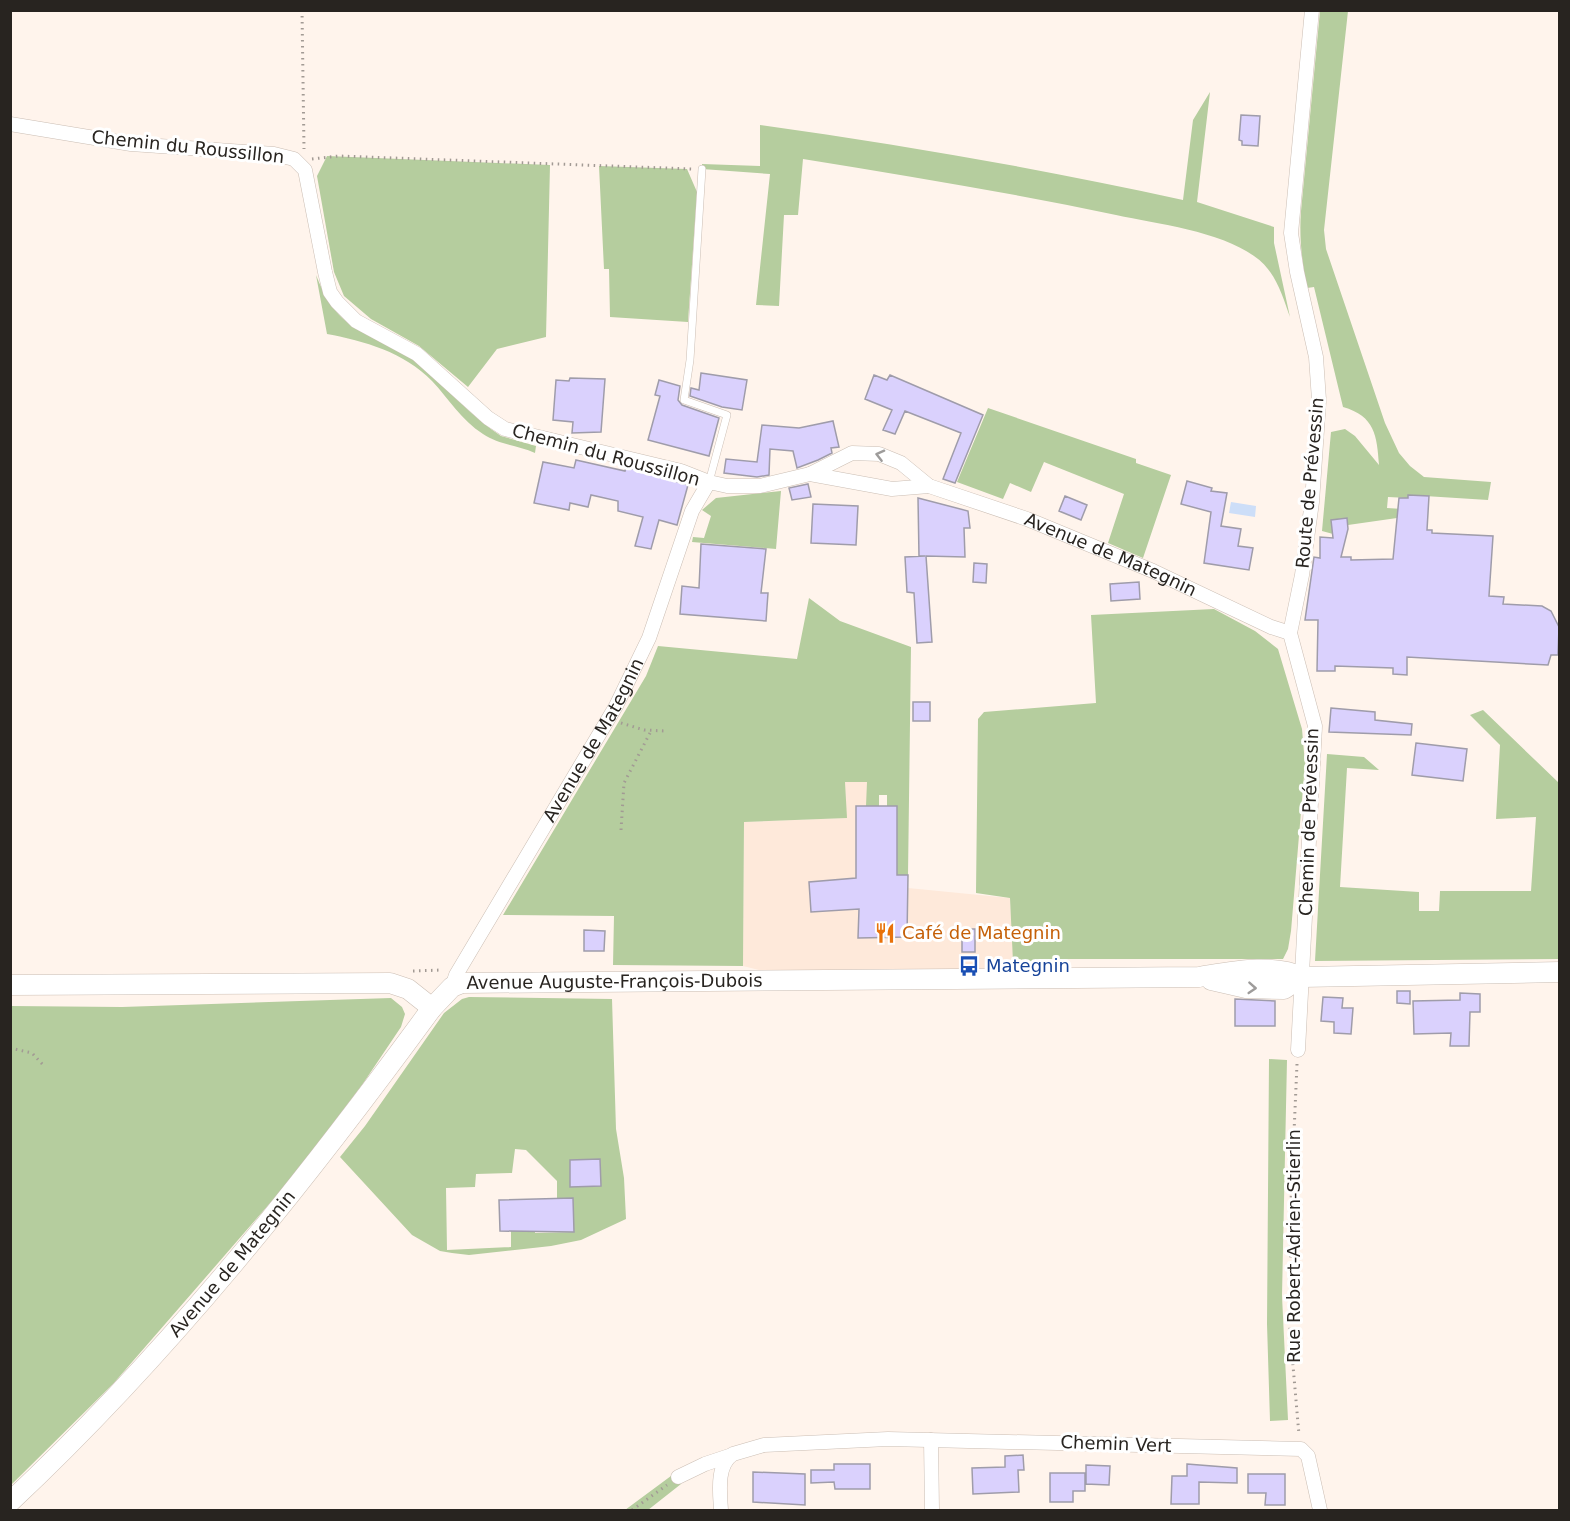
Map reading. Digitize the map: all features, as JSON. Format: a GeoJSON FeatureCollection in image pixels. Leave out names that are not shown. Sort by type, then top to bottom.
{"type":"FeatureCollection","features":[{"type":"Feature","properties":{"kind":"main road","name":"Avenue Auguste-François-Dubois"},"geometry":{"type":"LineString","coordinates":[[432,1008],[452,987],[462,983],[483,982],[1199,976],[1246,988],[1284,989],[1302,977],[1560,972]]}},
{"type":"Feature","properties":{"kind":"main road"},"geometry":{"type":"LineString","coordinates":[[10,985],[390,983],[408,989],[432,1008]]}},
{"type":"Feature","properties":{"kind":"main road","name":"Avenue de Mategnin"},"geometry":{"type":"LineString","coordinates":[[10,1502],[130,1380],[254,1241],[350,1120],[432,1008]]}},
{"type":"Feature","properties":{"kind":"street","name":"Route de Prévessin"},"geometry":{"type":"LineString","coordinates":[[1290,633],[1304,562],[1318,435],[1318,377],[1293,252],[1292,233],[1312,10]]}},
{"type":"Feature","properties":{"kind":"street","name":"Chemin du Roussillon"},"geometry":{"type":"LineString","coordinates":[[10,124],[131,144],[274,154],[299,162],[307,175],[330,292],[356,321],[417,354],[488,418],[505,429],[681,471],[710,482]]}},
{"type":"Feature","properties":{"kind":"street","name":"Avenue de Mategnin"},"geometry":{"type":"LineString","coordinates":[[452,987],[456,975],[608,719],[649,638],[692,511],[710,482],[727,486],[760,486],[810,474],[852,453],[869,452],[901,463],[929,486],[1027,519],[1153,571],[1262,623],[1290,633]]}},
{"type":"Feature","properties":{"kind":"street","name":"Avenue de Mategnin"},"geometry":{"type":"LineString","coordinates":[[810,474],[892,489],[929,486]]}},
{"type":"Feature","properties":{"kind":"street","name":"Chemin de Prévessin"},"geometry":{"type":"LineString","coordinates":[[1290,633],[1315,726],[1302,977]]}},
{"type":"Feature","properties":{"kind":"street"},"geometry":{"type":"LineString","coordinates":[[1298,1050],[1302,977]]}},
{"type":"Feature","properties":{"kind":"street","name":"Chemin Vert"},"geometry":{"type":"LineString","coordinates":[[678,1477],[705,1464],[764,1445],[888,1439],[1301,1449]]}},
{"type":"Feature","properties":{"kind":"street"},"geometry":{"type":"LineString","coordinates":[[931,1440],[932,1510]]}},
{"type":"Feature","properties":{"kind":"street"},"geometry":{"type":"LineString","coordinates":[[1301,1449],[1308,1456],[1320,1510]]}},
{"type":"Feature","properties":{"kind":"street"},"geometry":{"type":"LineString","coordinates":[[721,1510],[720,1478],[729,1456]]}},
{"type":"Feature","properties":{"kind":"lane","name":"Avenue de Mategnin"},"geometry":{"type":"LineString","coordinates":[[702,169],[690,360],[684,400],[727,415],[710,482]]}},
{"type":"Feature","properties":{"kind":"path"},"geometry":{"type":"LineString","coordinates":[[302,10],[305,145],[299,162],[339,156],[702,169]]}},
{"type":"Feature","properties":{"kind":"path"},"geometry":{"type":"LineString","coordinates":[[608,719],[651,731],[665,731]]}},
{"type":"Feature","properties":{"kind":"path"},"geometry":{"type":"LineString","coordinates":[[621,830],[624,783],[632,763],[651,731]]}},
{"type":"Feature","properties":{"kind":"path"},"geometry":{"type":"LineString","coordinates":[[10,1048],[32,1053],[45,1067]]}},
{"type":"Feature","properties":{"kind":"path","name":"Rue Robert-Adrien-Stierlin"},"geometry":{"type":"LineString","coordinates":[[1298,1050],[1291,1201],[1290,1331],[1301,1449]]}},
{"type":"Feature","properties":{"kind":"path"},"geometry":{"type":"LineString","coordinates":[[632,1510],[678,1477]]}},
{"type":"Feature","properties":{"kind":"shaded area"},"geometry":{"type":"Polygon","coordinates":[[[867,781],[897,875],[908,875],[908,888],[1010,898],[1014,970],[763,971],[743,966],[744,822],[846,818],[845,782],[867,781]]]}},
{"type":"Feature","properties":{"kind":"green space"},"geometry":{"type":"Polygon","coordinates":[[[1320,11],[1348,11],[1324,230],[1326,249],[1385,423],[1399,453],[1424,477],[1491,482],[1488,500],[1409,495],[1408,498],[1388,497],[1387,508],[1403,509],[1397,518],[1348,525],[1346,518],[1331,520],[1333,534],[1322,531],[1331,432],[1345,429],[1355,436],[1379,465],[1372,428],[1362,416],[1343,407],[1314,287],[1307,288],[1302,259],[1301,211],[1320,11]]]}},
{"type":"Feature","properties":{"kind":"green space"},"geometry":{"type":"Polygon","coordinates":[[[1210,92],[1197,202],[1274,227],[1274,243],[1290,317],[1273,275],[1261,262],[1240,247],[1206,234],[1038,199],[803,159],[798,215],[784,215],[779,306],[756,305],[770,174],[702,169],[702,164],[760,166],[760,125],[972,158],[1183,200],[1193,120],[1210,92]]]}},
{"type":"Feature","properties":{"kind":"green space"},"geometry":{"type":"Polygon","coordinates":[[[327,156],[550,165],[546,337],[497,349],[468,387],[419,346],[371,319],[344,296],[334,272],[317,176],[327,156]]]}},
{"type":"Feature","properties":{"kind":"green space"},"geometry":{"type":"Polygon","coordinates":[[[599,166],[687,169],[697,192],[688,322],[610,317],[609,269],[604,269],[599,166]]]}},
{"type":"Feature","properties":{"kind":"green space"},"geometry":{"type":"Polygon","coordinates":[[[316,275],[326,296],[347,322],[400,350],[426,370],[491,429],[501,436],[536,446],[535,453],[489,438],[475,428],[432,381],[409,362],[369,344],[327,334],[316,275]]]}},
{"type":"Feature","properties":{"kind":"green space"},"geometry":{"type":"Polygon","coordinates":[[[988,408],[1136,459],[1136,463],[1171,475],[1143,558],[1108,543],[1124,494],[1044,462],[1031,492],[1010,483],[1003,499],[957,482],[988,408]]]}},
{"type":"Feature","properties":{"kind":"green space"},"geometry":{"type":"Polygon","coordinates":[[[781,491],[776,549],[692,542],[693,537],[704,538],[711,516],[702,510],[716,498],[781,491]]]}},
{"type":"Feature","properties":{"kind":"green space"},"geometry":{"type":"Polygon","coordinates":[[[809,598],[840,621],[911,647],[908,875],[897,875],[897,806],[887,806],[887,795],[879,795],[879,806],[866,806],[867,782],[845,782],[847,818],[744,822],[743,966],[613,965],[614,916],[503,915],[646,676],[658,646],[797,659],[809,598]]]}},
{"type":"Feature","properties":{"kind":"green space"},"geometry":{"type":"Polygon","coordinates":[[[1214,609],[1255,631],[1278,649],[1302,729],[1305,764],[1291,931],[1288,949],[1283,959],[1039,959],[1039,962],[1013,962],[1010,898],[976,893],[978,719],[984,712],[1096,703],[1091,615],[1214,609]]]}},
{"type":"Feature","properties":{"kind":"green space"},"geometry":{"type":"Polygon","coordinates":[[[1483,710],[1559,783],[1559,959],[1315,961],[1327,754],[1364,757],[1379,770],[1347,768],[1340,887],[1419,892],[1419,911],[1439,911],[1440,891],[1531,891],[1536,817],[1496,819],[1500,745],[1470,715],[1483,710]]]}},
{"type":"Feature","properties":{"kind":"green space"},"geometry":{"type":"Polygon","coordinates":[[[469,997],[612,999],[616,1129],[624,1178],[626,1219],[581,1240],[551,1246],[469,1255],[440,1251],[412,1235],[340,1157],[365,1126],[444,1013],[462,999],[469,997]],[[515,1149],[512,1173],[476,1174],[475,1187],[446,1188],[447,1250],[511,1247],[511,1230],[535,1229],[535,1233],[574,1232],[557,1199],[557,1181],[526,1150],[515,1149]]]}},
{"type":"Feature","properties":{"kind":"green space"},"geometry":{"type":"Polygon","coordinates":[[[391,998],[402,1007],[405,1014],[401,1027],[362,1085],[291,1179],[113,1384],[11,1485],[10,1006],[122,1007],[391,998]]]}},
{"type":"Feature","properties":{"kind":"green space"},"geometry":{"type":"Polygon","coordinates":[[[1269,1059],[1287,1060],[1282,1296],[1288,1420],[1270,1421],[1267,1324],[1269,1059]]]}},
{"type":"Feature","properties":{"kind":"green space"},"geometry":{"type":"Polygon","coordinates":[[[675,1473],[681,1484],[648,1510],[625,1510],[675,1473]]]}},
{"type":"Feature","properties":{"kind":"water"},"geometry":{"type":"Polygon","coordinates":[[[1231,502],[1256,506],[1255,517],[1229,513],[1231,502]]]}},
{"type":"Feature","properties":{"kind":"building"},"geometry":{"type":"Polygon","coordinates":[[[1241,115],[1260,116],[1258,146],[1242,145],[1242,141],[1239,140],[1241,115]]]}},
{"type":"Feature","properties":{"kind":"building"},"geometry":{"type":"Polygon","coordinates":[[[701,373],[747,380],[742,410],[722,407],[690,396],[691,388],[699,390],[701,373]]]}},
{"type":"Feature","properties":{"kind":"building"},"geometry":{"type":"Polygon","coordinates":[[[874,375],[887,380],[890,375],[983,415],[955,483],[943,479],[961,433],[905,411],[895,434],[883,430],[892,410],[865,399],[874,375]]]}},
{"type":"Feature","properties":{"kind":"building"},"geometry":{"type":"Polygon","coordinates":[[[570,378],[605,379],[601,432],[572,433],[573,422],[553,420],[556,380],[569,381],[570,378]]]}},
{"type":"Feature","properties":{"kind":"building"},"geometry":{"type":"Polygon","coordinates":[[[659,380],[680,386],[678,400],[682,405],[719,418],[709,456],[648,440],[660,396],[655,395],[659,380]]]}},
{"type":"Feature","properties":{"kind":"building"},"geometry":{"type":"Polygon","coordinates":[[[833,421],[839,447],[831,448],[832,453],[818,460],[797,468],[793,451],[770,449],[769,475],[757,477],[724,473],[726,459],[757,462],[762,425],[799,428],[833,421]]]}},
{"type":"Feature","properties":{"kind":"building"},"geometry":{"type":"Polygon","coordinates":[[[576,460],[625,471],[626,467],[688,485],[677,525],[659,520],[651,549],[635,546],[643,517],[618,511],[618,501],[591,495],[588,507],[570,503],[569,510],[534,503],[543,462],[574,468],[576,460]]]}},
{"type":"Feature","properties":{"kind":"building"},"geometry":{"type":"Polygon","coordinates":[[[1187,481],[1212,488],[1211,491],[1227,493],[1221,526],[1241,529],[1238,546],[1253,548],[1249,570],[1204,563],[1211,512],[1181,504],[1187,481]]]}},
{"type":"Feature","properties":{"kind":"building"},"geometry":{"type":"Polygon","coordinates":[[[808,484],[811,497],[792,500],[789,488],[808,484]]]}},
{"type":"Feature","properties":{"kind":"building"},"geometry":{"type":"Polygon","coordinates":[[[1408,495],[1429,496],[1427,530],[1432,530],[1432,533],[1493,536],[1489,596],[1504,597],[1503,604],[1542,606],[1551,611],[1559,627],[1558,655],[1551,655],[1548,665],[1407,657],[1407,675],[1393,674],[1393,668],[1335,666],[1335,671],[1317,671],[1318,620],[1305,620],[1314,557],[1320,558],[1320,537],[1333,538],[1331,520],[1347,518],[1348,529],[1341,557],[1351,557],[1351,560],[1393,559],[1399,498],[1408,498],[1408,495]]]}},
{"type":"Feature","properties":{"kind":"building"},"geometry":{"type":"Polygon","coordinates":[[[1065,496],[1087,505],[1081,520],[1059,511],[1065,496]]]}},
{"type":"Feature","properties":{"kind":"building"},"geometry":{"type":"Polygon","coordinates":[[[918,498],[968,511],[970,528],[964,528],[965,557],[926,556],[932,642],[917,643],[914,593],[907,592],[905,557],[925,556],[919,556],[918,498]]]}},
{"type":"Feature","properties":{"kind":"building"},"geometry":{"type":"Polygon","coordinates":[[[813,504],[858,506],[856,545],[811,543],[813,504]]]}},
{"type":"Feature","properties":{"kind":"building"},"geometry":{"type":"Polygon","coordinates":[[[701,544],[766,549],[761,593],[768,593],[766,621],[680,614],[682,586],[699,588],[701,544]]]}},
{"type":"Feature","properties":{"kind":"building"},"geometry":{"type":"Polygon","coordinates":[[[974,563],[987,564],[986,583],[973,582],[974,563]]]}},
{"type":"Feature","properties":{"kind":"building"},"geometry":{"type":"Polygon","coordinates":[[[1139,582],[1140,599],[1111,601],[1110,584],[1139,582]]]}},
{"type":"Feature","properties":{"kind":"building"},"geometry":{"type":"Polygon","coordinates":[[[913,702],[930,702],[930,721],[913,721],[913,702]]]}},
{"type":"Feature","properties":{"kind":"building"},"geometry":{"type":"Polygon","coordinates":[[[1331,708],[1375,712],[1375,720],[1412,724],[1411,735],[1329,732],[1331,708]]]}},
{"type":"Feature","properties":{"kind":"building"},"geometry":{"type":"Polygon","coordinates":[[[1416,743],[1467,749],[1463,781],[1412,775],[1416,743]]]}},
{"type":"Feature","properties":{"kind":"building"},"geometry":{"type":"Polygon","coordinates":[[[856,806],[897,806],[897,875],[908,875],[907,937],[858,938],[859,909],[811,912],[809,882],[856,878],[856,806]]]}},
{"type":"Feature","properties":{"kind":"building"},"geometry":{"type":"Polygon","coordinates":[[[962,929],[975,929],[975,952],[962,952],[962,929]]]}},
{"type":"Feature","properties":{"kind":"building"},"geometry":{"type":"Polygon","coordinates":[[[584,930],[605,931],[604,951],[584,951],[584,930]]]}},
{"type":"Feature","properties":{"kind":"building"},"geometry":{"type":"Polygon","coordinates":[[[1397,991],[1410,991],[1410,1004],[1397,1003],[1397,991]]]}},
{"type":"Feature","properties":{"kind":"building"},"geometry":{"type":"Polygon","coordinates":[[[1460,993],[1480,994],[1480,1012],[1470,1012],[1469,1046],[1450,1046],[1451,1033],[1414,1034],[1413,1001],[1460,1000],[1460,993]]]}},
{"type":"Feature","properties":{"kind":"building"},"geometry":{"type":"Polygon","coordinates":[[[1323,997],[1343,998],[1342,1008],[1353,1008],[1351,1034],[1334,1033],[1334,1022],[1321,1021],[1323,997]]]}},
{"type":"Feature","properties":{"kind":"building"},"geometry":{"type":"Polygon","coordinates":[[[1235,999],[1275,1001],[1275,1026],[1235,1026],[1235,999]]]}},
{"type":"Feature","properties":{"kind":"building"},"geometry":{"type":"Polygon","coordinates":[[[600,1159],[601,1186],[570,1187],[570,1160],[600,1159]]]}},
{"type":"Feature","properties":{"kind":"building"},"geometry":{"type":"Polygon","coordinates":[[[573,1198],[574,1232],[500,1231],[499,1200],[573,1198]]]}},
{"type":"Feature","properties":{"kind":"building"},"geometry":{"type":"Polygon","coordinates":[[[1023,1455],[1024,1470],[1018,1470],[1019,1492],[973,1494],[972,1468],[1005,1467],[1005,1456],[1023,1455]]]}},
{"type":"Feature","properties":{"kind":"building"},"geometry":{"type":"Polygon","coordinates":[[[834,1464],[870,1464],[870,1489],[835,1489],[834,1482],[811,1483],[811,1470],[834,1470],[834,1464]]]}},
{"type":"Feature","properties":{"kind":"building"},"geometry":{"type":"Polygon","coordinates":[[[1187,1464],[1237,1468],[1237,1483],[1199,1482],[1199,1504],[1171,1504],[1172,1476],[1187,1476],[1187,1464]]]}},
{"type":"Feature","properties":{"kind":"building"},"geometry":{"type":"Polygon","coordinates":[[[1086,1465],[1110,1466],[1109,1485],[1086,1484],[1086,1465]]]}},
{"type":"Feature","properties":{"kind":"building"},"geometry":{"type":"Polygon","coordinates":[[[753,1472],[805,1474],[805,1505],[753,1502],[753,1472]]]}},
{"type":"Feature","properties":{"kind":"building"},"geometry":{"type":"Polygon","coordinates":[[[1050,1473],[1085,1473],[1085,1491],[1073,1491],[1073,1502],[1050,1502],[1050,1473]]]}},
{"type":"Feature","properties":{"kind":"building"},"geometry":{"type":"Polygon","coordinates":[[[1248,1474],[1285,1474],[1285,1505],[1265,1505],[1266,1493],[1248,1493],[1248,1474]]]}},
{"type":"Feature","properties":{"kind":"place","name":"Café de Mategnin"},"geometry":{"type":"Point","coordinates":[885,933]}},
{"type":"Feature","properties":{"kind":"place","name":"Mategnin"},"geometry":{"type":"Point","coordinates":[969,966]}}]}
